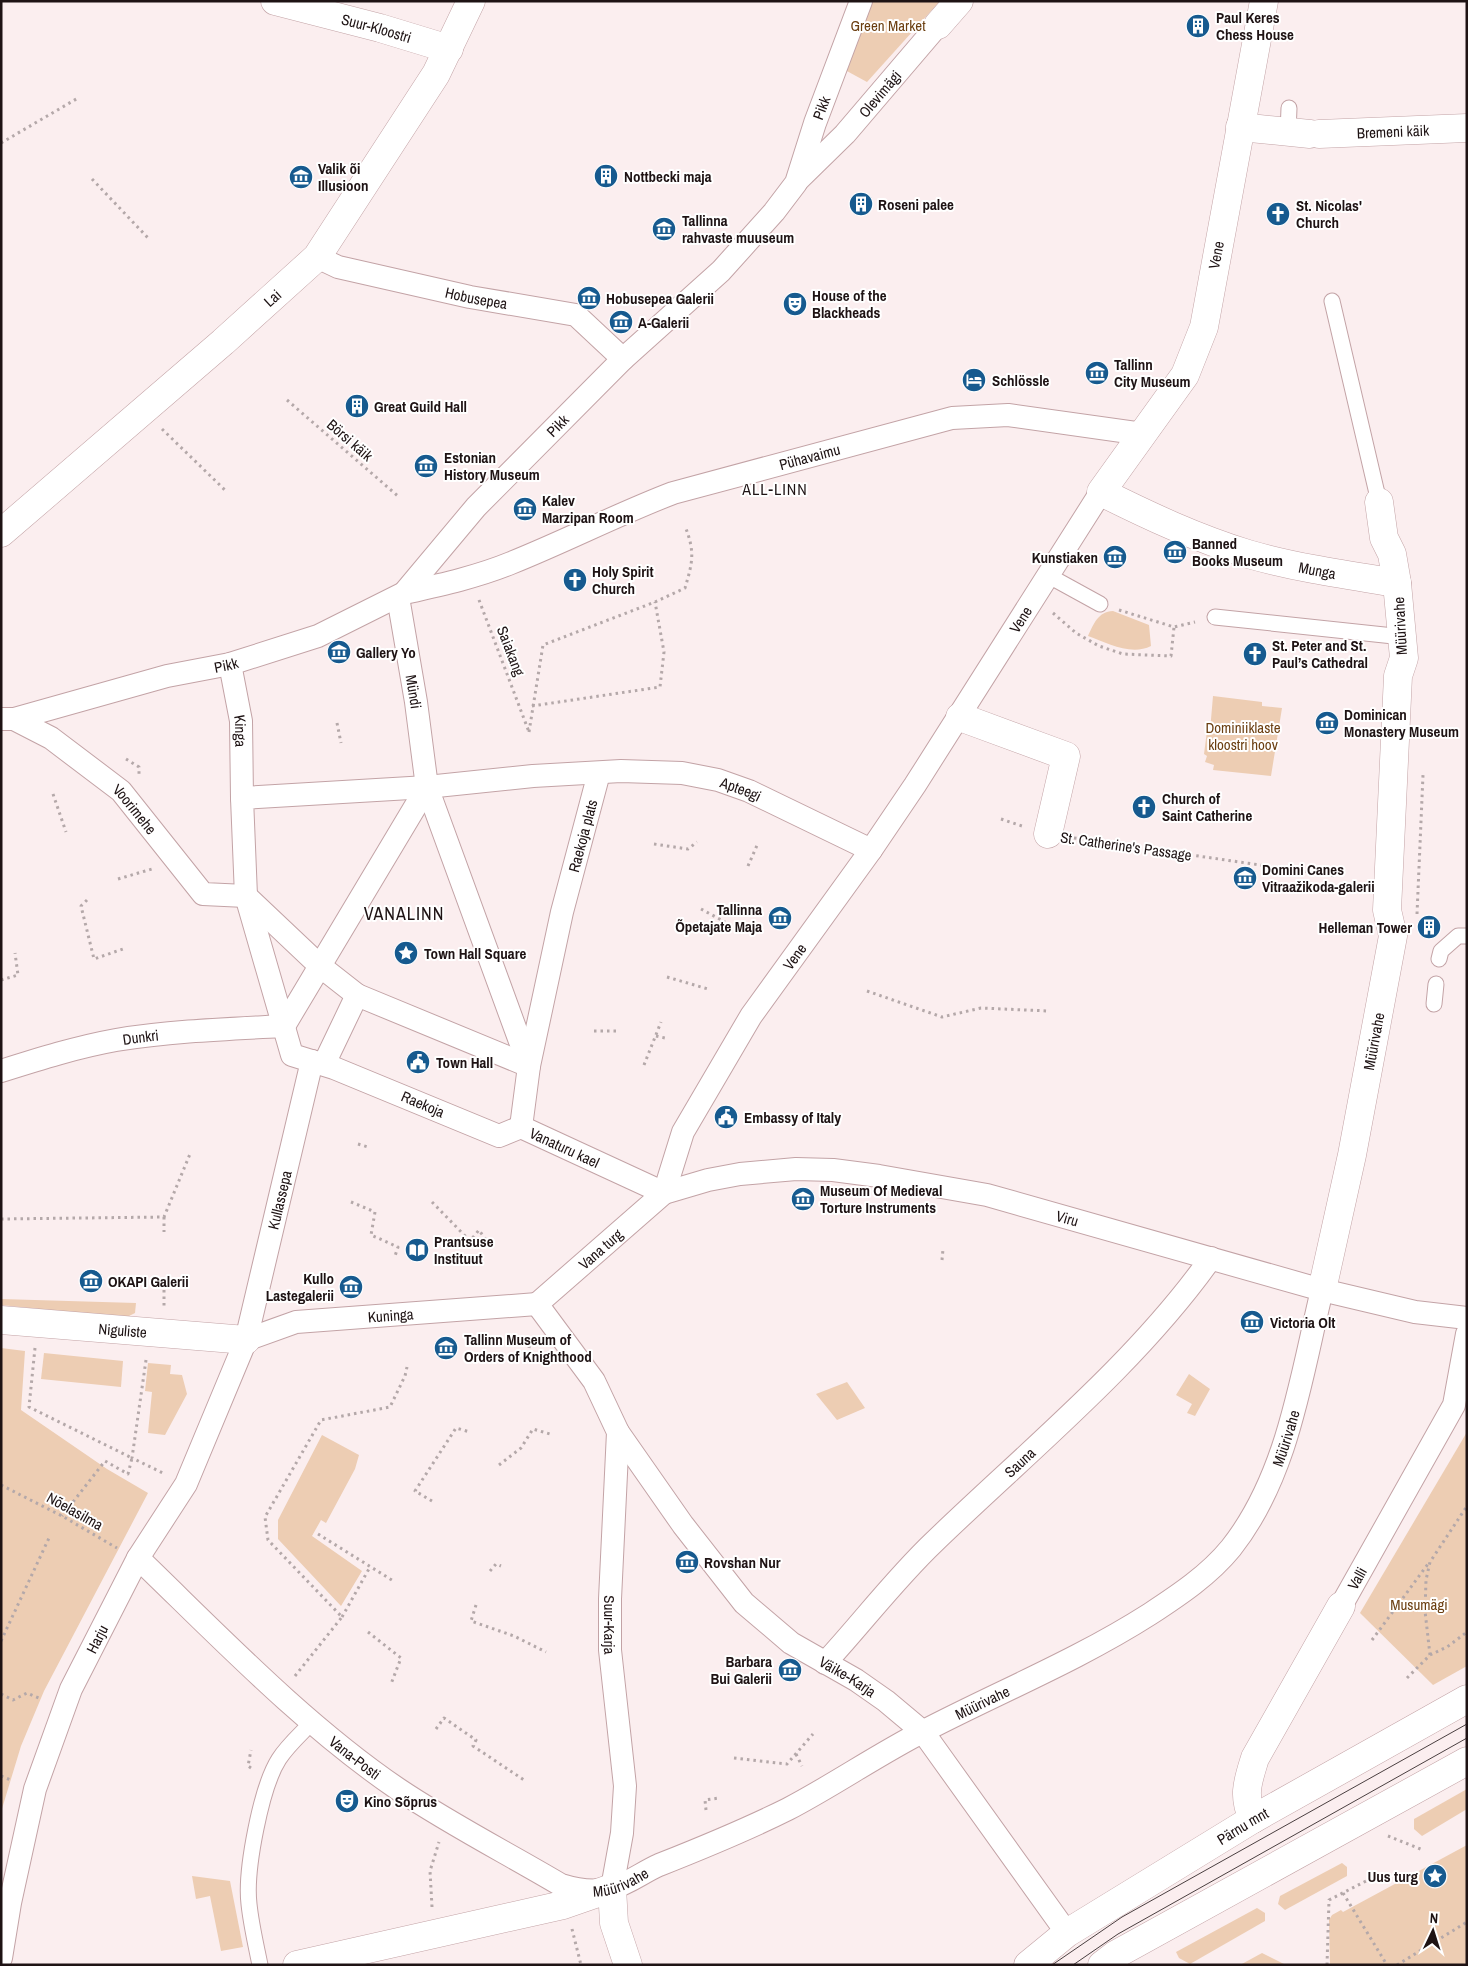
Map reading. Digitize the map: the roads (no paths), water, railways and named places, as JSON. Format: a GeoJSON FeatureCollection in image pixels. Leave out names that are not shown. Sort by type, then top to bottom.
{"type":"FeatureCollection","features":[{"type":"Feature","properties":{"kind":"street","name":"Suur-Kloostri"},"geometry":{"type":"LineString","coordinates":[[275,1],[380,28],[449,49]]}},
{"type":"Feature","properties":{"kind":"street","name":"Lai"},"geometry":{"type":"LineString","coordinates":[[1,533],[317,257],[436,74],[471,1]]}},
{"type":"Feature","properties":{"kind":"street","name":"Pikk"},"geometry":{"type":"LineString","coordinates":[[8,719],[167,676],[230,664],[318,636],[401,595],[476,506],[623,359],[721,271],[774,212],[796,183],[821,106],[861,1]]}},
{"type":"Feature","properties":{"kind":"street","name":"Olevimägi"},"geometry":{"type":"LineString","coordinates":[[796,183],[845,134],[959,1]]}},
{"type":"Feature","properties":{"kind":"street","name":"Vene"},"geometry":{"type":"LineString","coordinates":[[664,1193],[683,1132],[752,1016],[871,850],[960,717],[1101,492],[1185,376],[1204,326],[1264,1]]}},
{"type":"Feature","properties":{"kind":"street","name":"Bremeni käik"},"geometry":{"type":"LineString","coordinates":[[1240,127],[1467,128]]}},
{"type":"Feature","properties":{"kind":"street","name":"Hobusepea"},"geometry":{"type":"LineString","coordinates":[[317,257],[338,267],[451,293],[576,315],[623,359]]}},
{"type":"Feature","properties":{"kind":"street","name":"Pühavaimu"},"geometry":{"type":"LineString","coordinates":[[401,595],[470,577],[511,563],[632,508],[673,493],[952,418],[1008,415],[1143,434]]}},
{"type":"Feature","properties":{"kind":"street","name":"Munga"},"geometry":{"type":"LineString","coordinates":[[1101,492],[1176,528],[1249,554],[1311,569],[1397,583]]}},
{"type":"Feature","properties":{"kind":"street","name":"Müürivahe"},"geometry":{"type":"LineString","coordinates":[[297,1965],[563,1905],[612,1888],[643,1872],[740,1832],[923,1732],[1111,1639],[1188,1590],[1228,1551],[1253,1516],[1282,1449],[1299,1390],[1352,1155],[1393,936],[1387,910],[1398,676],[1404,658],[1397,583],[1392,554],[1384,538],[1379,502]]}},
{"type":"Feature","properties":{"kind":"street","name":"Mündi"},"geometry":{"type":"LineString","coordinates":[[401,595],[427,787]]}},
{"type":"Feature","properties":{"kind":"street","name":"Kinga"},"geometry":{"type":"LineString","coordinates":[[230,664],[241,721],[242,798]]}},
{"type":"Feature","properties":{"kind":"street","name":"St. Catherine's Passage"},"geometry":{"type":"LineString","coordinates":[[960,717],[1066,756],[1048,834]]}},
{"type":"Feature","properties":{"kind":"street","name":"Voorimehe"},"geometry":{"type":"LineString","coordinates":[[8,719],[51,738],[121,791],[203,894],[246,896]]}},
{"type":"Feature","properties":{"kind":"street","name":"Apteegi"},"geometry":{"type":"LineString","coordinates":[[599,773],[653,771],[682,773],[718,780],[749,791],[871,850]]}},
{"type":"Feature","properties":{"kind":"street"},"geometry":{"type":"LineString","coordinates":[[356,995],[318,1062],[292,1055],[246,896],[242,798],[427,787],[532,776],[599,773]]}},
{"type":"Feature","properties":{"kind":"street","name":"Raekoja plats"},"geometry":{"type":"LineString","coordinates":[[529,1066],[562,912],[599,773]]}},
{"type":"Feature","properties":{"kind":"street"},"geometry":{"type":"LineString","coordinates":[[284,1026],[427,787]]}},
{"type":"Feature","properties":{"kind":"street"},"geometry":{"type":"LineString","coordinates":[[427,787],[529,1066]]}},
{"type":"Feature","properties":{"kind":"street"},"geometry":{"type":"LineString","coordinates":[[246,896],[320,966],[356,995],[529,1066]]}},
{"type":"Feature","properties":{"kind":"street","name":"Dunkri"},"geometry":{"type":"LineString","coordinates":[[1,1071],[40,1058],[116,1040],[196,1031],[284,1026]]}},
{"type":"Feature","properties":{"kind":"street","name":"Raekoja"},"geometry":{"type":"LineString","coordinates":[[318,1062],[499,1136],[521,1127]]}},
{"type":"Feature","properties":{"kind":"street","name":"Kullassepa"},"geometry":{"type":"LineString","coordinates":[[246,1340],[318,1062]]}},
{"type":"Feature","properties":{"kind":"street","name":"Vanaturu kael"},"geometry":{"type":"LineString","coordinates":[[529,1066],[521,1127],[664,1193]]}},
{"type":"Feature","properties":{"kind":"street","name":"Viru"},"geometry":{"type":"LineString","coordinates":[[664,1193],[708,1180],[740,1174],[796,1169],[833,1170],[929,1183],[987,1195],[1322,1290],[1416,1312],[1467,1318]]}},
{"type":"Feature","properties":{"kind":"street","name":"Vana turg"},"geometry":{"type":"LineString","coordinates":[[537,1304],[664,1193]]}},
{"type":"Feature","properties":{"kind":"street","name":"Sauna"},"geometry":{"type":"LineString","coordinates":[[825,1663],[932,1543],[1067,1418],[1162,1319],[1211,1258]]}},
{"type":"Feature","properties":{"kind":"street","name":"Kuninga"},"geometry":{"type":"LineString","coordinates":[[246,1340],[296,1322],[537,1304]]}},
{"type":"Feature","properties":{"kind":"street","name":"Suur-Karja"},"geometry":{"type":"LineString","coordinates":[[537,1304],[594,1381],[618,1432],[610,1599],[610,1650],[625,1786],[622,1832],[612,1888],[614,1924],[628,1965]]}},
{"type":"Feature","properties":{"kind":"street","name":"Niguliste"},"geometry":{"type":"LineString","coordinates":[[1,1320],[246,1340]]}},
{"type":"Feature","properties":{"kind":"street","name":"Valli"},"geometry":{"type":"LineString","coordinates":[[1253,1818],[1246,1804],[1247,1784],[1256,1758],[1454,1405],[1467,1334]]}},
{"type":"Feature","properties":{"kind":"street","name":"Harju"},"geometry":{"type":"LineString","coordinates":[[1,1958],[34,1789],[71,1689],[138,1558],[186,1484],[246,1340]]}},
{"type":"Feature","properties":{"kind":"street","name":"Väike-Karja"},"geometry":{"type":"LineString","coordinates":[[618,1432],[683,1525],[744,1603],[791,1643],[856,1680],[886,1701],[923,1732],[1067,1933]]}},
{"type":"Feature","properties":{"kind":"street","name":"Vana-Posti"},"geometry":{"type":"LineString","coordinates":[[138,1558],[281,1694],[399,1789],[561,1885],[582,1891],[612,1888]]}},
{"type":"Feature","properties":{"kind":"street","name":"Pärnu mnt"},"geometry":{"type":"LineString","coordinates":[[1028,1965],[1067,1933],[1253,1818],[1467,1699]]}},
{"type":"Feature","properties":{"kind":"street"},"geometry":{"type":"LineString","coordinates":[[1113,1962],[1467,1761]]}},
{"type":"Feature","properties":{"kind":"lane","name":"Müürivahe"},"geometry":{"type":"LineString","coordinates":[[1332,301],[1379,502]]}},
{"type":"Feature","properties":{"kind":"lane"},"geometry":{"type":"LineString","coordinates":[[1049,576],[1100,604]]}},
{"type":"Feature","properties":{"kind":"lane"},"geometry":{"type":"LineString","coordinates":[[1215,617],[1403,638]]}},
{"type":"Feature","properties":{"kind":"lane"},"geometry":{"type":"LineString","coordinates":[[1440,959],[1441,951],[1458,936],[1467,936]]}},
{"type":"Feature","properties":{"kind":"lane"},"geometry":{"type":"LineString","coordinates":[[1434,1004],[1436,984]]}},
{"type":"Feature","properties":{"kind":"lane"},"geometry":{"type":"LineString","coordinates":[[260,1965],[248,1904],[250,1870],[258,1825],[267,1790],[279,1759],[313,1721]]}},
{"type":"Feature","properties":{"kind":"tram line"},"geometry":{"type":"LineString","coordinates":[[1052,1965],[1122,1917],[1467,1724]]}},
{"type":"Feature","properties":{"kind":"tram line"},"geometry":{"type":"LineString","coordinates":[[1073,1965],[1118,1934],[1467,1738]]}},
{"type":"Feature","properties":{"kind":"place","name":"Paul Keres Chess House"},"geometry":{"type":"Point","coordinates":[1198,26]}},
{"type":"Feature","properties":{"kind":"place","name":"Nottbecki maja"},"geometry":{"type":"Point","coordinates":[606,176]}},
{"type":"Feature","properties":{"kind":"place","name":"Valik õi Illusioon"},"geometry":{"type":"Point","coordinates":[301,177]}},
{"type":"Feature","properties":{"kind":"place","name":"Roseni palee"},"geometry":{"type":"Point","coordinates":[861,204]}},
{"type":"Feature","properties":{"kind":"place","name":"St. Nicolas' Church"},"geometry":{"type":"Point","coordinates":[1278,214]}},
{"type":"Feature","properties":{"kind":"place","name":"Tallinna rahvaste muuseum"},"geometry":{"type":"Point","coordinates":[664,229]}},
{"type":"Feature","properties":{"kind":"place","name":"Hobusepea Galerii"},"geometry":{"type":"Point","coordinates":[589,298]}},
{"type":"Feature","properties":{"kind":"place","name":"House of the Blackheads"},"geometry":{"type":"Point","coordinates":[795,304]}},
{"type":"Feature","properties":{"kind":"place","name":"A-Galerii"},"geometry":{"type":"Point","coordinates":[621,322]}},
{"type":"Feature","properties":{"kind":"place","name":"Tallinn City Museum"},"geometry":{"type":"Point","coordinates":[1097,373]}},
{"type":"Feature","properties":{"kind":"place","name":"Schlössle"},"geometry":{"type":"Point","coordinates":[974,380]}},
{"type":"Feature","properties":{"kind":"place","name":"Great Guild Hall"},"geometry":{"type":"Point","coordinates":[357,406]}},
{"type":"Feature","properties":{"kind":"place","name":"Estonian History Museum"},"geometry":{"type":"Point","coordinates":[426,466]}},
{"type":"Feature","properties":{"kind":"place","name":"Kalev Marzipan Room"},"geometry":{"type":"Point","coordinates":[525,509]}},
{"type":"Feature","properties":{"kind":"place","name":"Banned Books Museum"},"geometry":{"type":"Point","coordinates":[1175,552]}},
{"type":"Feature","properties":{"kind":"place","name":"Kunstiaken"},"geometry":{"type":"Point","coordinates":[1115,557]}},
{"type":"Feature","properties":{"kind":"place","name":"Holy Spirit Church"},"geometry":{"type":"Point","coordinates":[575,580]}},
{"type":"Feature","properties":{"kind":"place","name":"Gallery Yo"},"geometry":{"type":"Point","coordinates":[339,652]}},
{"type":"Feature","properties":{"kind":"place","name":"St. Peter and St. Paul’s Cathedral"},"geometry":{"type":"Point","coordinates":[1255,654]}},
{"type":"Feature","properties":{"kind":"place","name":"Dominican Monastery Museum"},"geometry":{"type":"Point","coordinates":[1327,723]}},
{"type":"Feature","properties":{"kind":"place","name":"Church of Saint Catherine"},"geometry":{"type":"Point","coordinates":[1144,807]}},
{"type":"Feature","properties":{"kind":"place","name":"Domini Canes Vitraažikoda-galerii"},"geometry":{"type":"Point","coordinates":[1245,878]}},
{"type":"Feature","properties":{"kind":"place","name":"Tallinna Õpetajate Maja"},"geometry":{"type":"Point","coordinates":[780,918]}},
{"type":"Feature","properties":{"kind":"place","name":"Helleman Tower"},"geometry":{"type":"Point","coordinates":[1429,927]}},
{"type":"Feature","properties":{"kind":"place","name":"Town Hall Square"},"geometry":{"type":"Point","coordinates":[406,953]}},
{"type":"Feature","properties":{"kind":"place","name":"Town Hall"},"geometry":{"type":"Point","coordinates":[418,1062]}},
{"type":"Feature","properties":{"kind":"place","name":"Embassy of Italy"},"geometry":{"type":"Point","coordinates":[726,1117]}},
{"type":"Feature","properties":{"kind":"place","name":"Museum Of Medieval Torture Instruments"},"geometry":{"type":"Point","coordinates":[803,1199]}},
{"type":"Feature","properties":{"kind":"place","name":"Prantsuse Instituut"},"geometry":{"type":"Point","coordinates":[417,1250]}},
{"type":"Feature","properties":{"kind":"place","name":"OKAPI Galerii"},"geometry":{"type":"Point","coordinates":[91,1281]}},
{"type":"Feature","properties":{"kind":"place","name":"Kullo Lastegalerii"},"geometry":{"type":"Point","coordinates":[351,1287]}},
{"type":"Feature","properties":{"kind":"place","name":"Victoria Olt"},"geometry":{"type":"Point","coordinates":[1252,1322]}},
{"type":"Feature","properties":{"kind":"place","name":"Tallinn Museum of Orders of Knighthood"},"geometry":{"type":"Point","coordinates":[446,1348]}},
{"type":"Feature","properties":{"kind":"place","name":"Rovshan Nur"},"geometry":{"type":"Point","coordinates":[687,1562]}},
{"type":"Feature","properties":{"kind":"place","name":"Barbara Bui Galerii"},"geometry":{"type":"Point","coordinates":[790,1670]}},
{"type":"Feature","properties":{"kind":"place","name":"Kino Sõprus"},"geometry":{"type":"Point","coordinates":[347,1801]}},
{"type":"Feature","properties":{"kind":"place","name":"Uus turg"},"geometry":{"type":"Point","coordinates":[1435,1876]}},
{"type":"Feature","properties":{"kind":"district","name":"ALL-LINN"},"geometry":{"type":"Point","coordinates":[775,489]}},
{"type":"Feature","properties":{"kind":"district","name":"VANALINN"},"geometry":{"type":"Point","coordinates":[404,913]}},
{"type":"Feature","properties":{"kind":"park label","name":"Green Market"},"geometry":{"type":"Point","coordinates":[888,25]}},
{"type":"Feature","properties":{"kind":"park label","name":"Dominiiklaste kloostri hoov"},"geometry":{"type":"Point","coordinates":[1243,736]}},
{"type":"Feature","properties":{"kind":"park label","name":"Musumägi"},"geometry":{"type":"Point","coordinates":[1419,1604]}}]}
